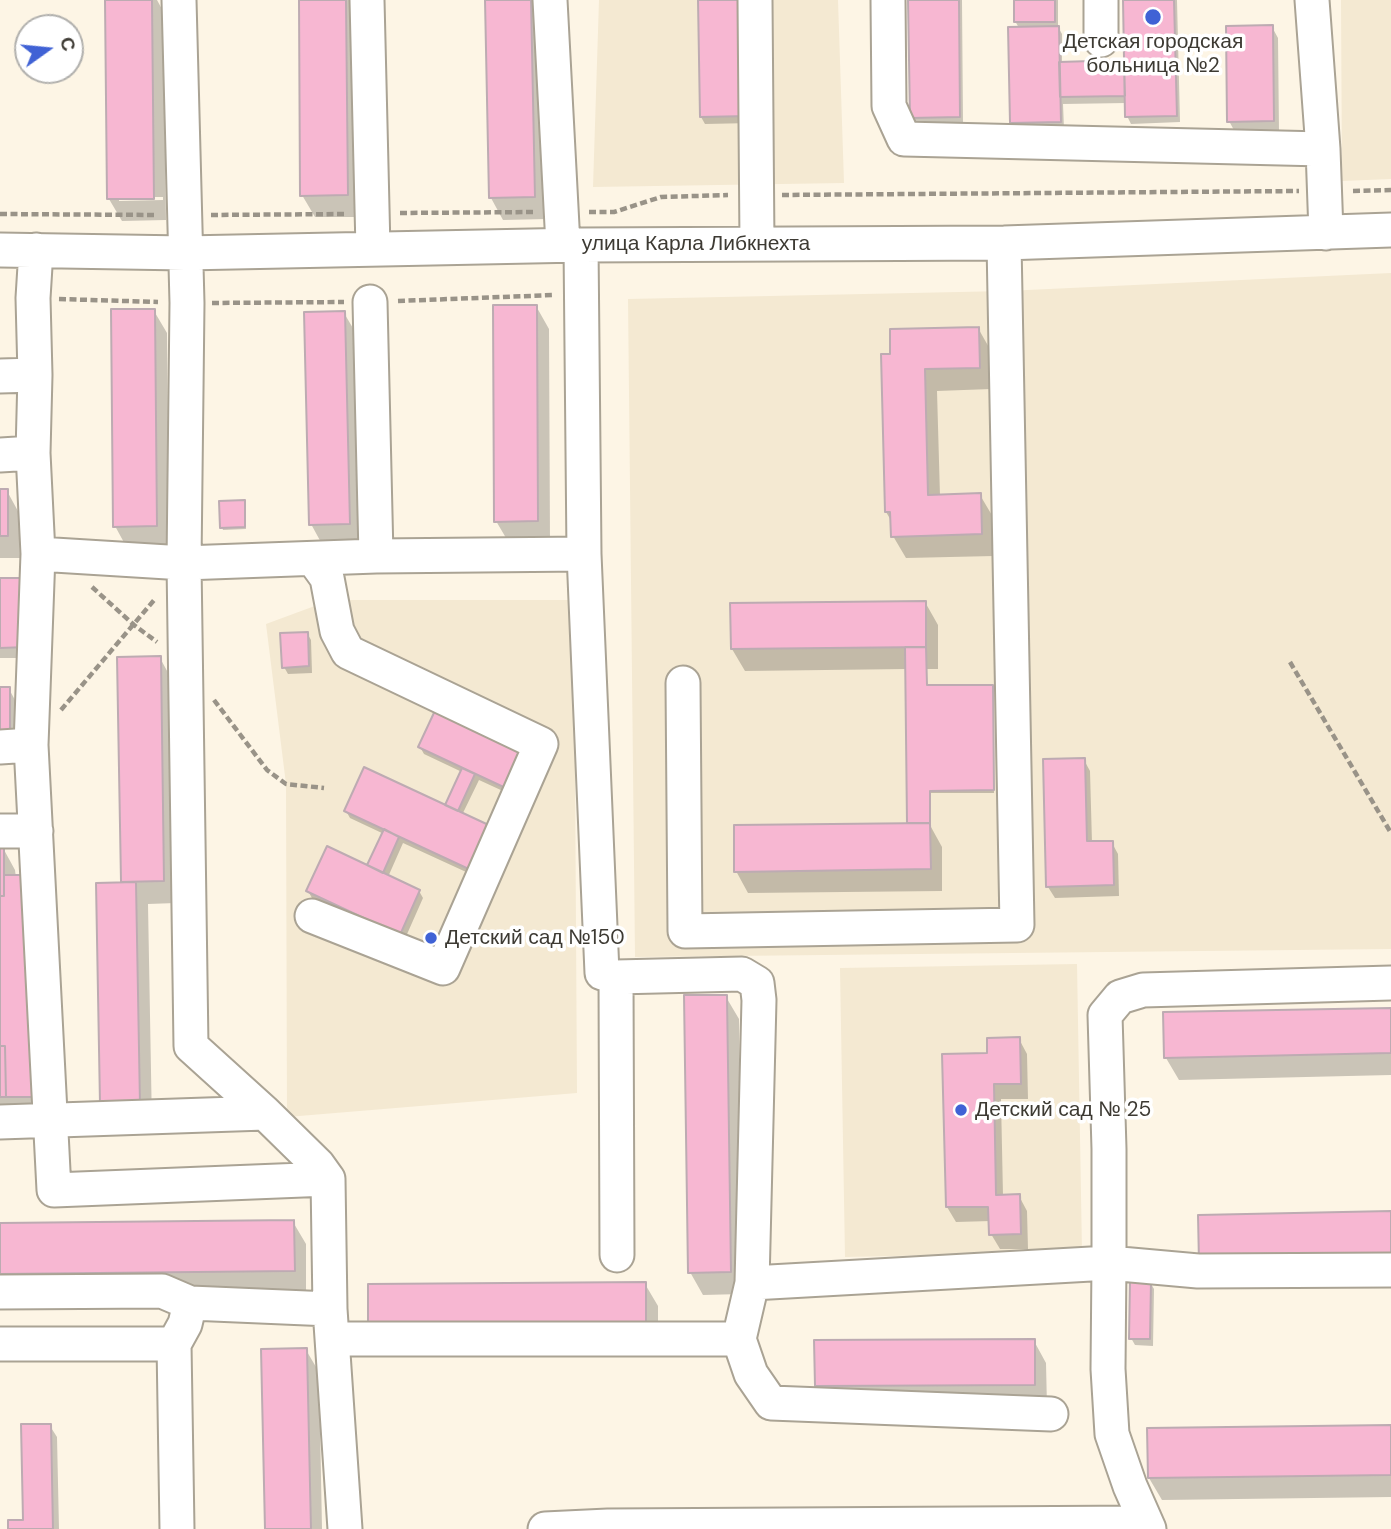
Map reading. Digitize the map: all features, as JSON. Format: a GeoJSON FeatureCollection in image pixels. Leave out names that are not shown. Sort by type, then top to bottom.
{"type":"FeatureCollection","features":[{"type":"Feature","properties":{"kind":"street"},"geometry":{"type":"LineString","coordinates":[[180,0],[187,303],[184,563],[191,1046],[265,1113],[318,1165],[328,1179],[332,1324],[345,1529]]}},
{"type":"Feature","properties":{"kind":"street"},"geometry":{"type":"LineString","coordinates":[[367,0],[373,249]]}},
{"type":"Feature","properties":{"kind":"street"},"geometry":{"type":"LineString","coordinates":[[550,0],[562,212],[582,294],[584,554],[602,973],[616,978],[742,974],[757,983],[759,1000],[752,1283],[739,1339],[751,1374],[771,1404],[1051,1414]]}},
{"type":"Feature","properties":{"kind":"street"},"geometry":{"type":"LineString","coordinates":[[755,0],[757,244]]}},
{"type":"Feature","properties":{"kind":"street"},"geometry":{"type":"LineString","coordinates":[[888,0],[889,106],[904,139],[1323,149]]}},
{"type":"Feature","properties":{"kind":"street"},"geometry":{"type":"LineString","coordinates":[[1101,0],[1101,40]]}},
{"type":"Feature","properties":{"kind":"street"},"geometry":{"type":"LineString","coordinates":[[1312,0],[1326,233]]}},
{"type":"Feature","properties":{"kind":"street","name":"улица Карла Либкнехта"},"geometry":{"type":"LineString","coordinates":[[0,250],[185,253],[572,245],[1004,243],[1391,230]]}},
{"type":"Feature","properties":{"kind":"street"},"geometry":{"type":"LineString","coordinates":[[683,683],[685,931],[1017,925],[1004,243]]}},
{"type":"Feature","properties":{"kind":"street"},"geometry":{"type":"LineString","coordinates":[[36,250],[33,298],[33,453],[38,554],[16,746],[36,831],[54,1189],[328,1179]]}},
{"type":"Feature","properties":{"kind":"street"},"geometry":{"type":"LineString","coordinates":[[370,302],[376,556]]}},
{"type":"Feature","properties":{"kind":"street"},"geometry":{"type":"LineString","coordinates":[[0,376],[35,375]]}},
{"type":"Feature","properties":{"kind":"street"},"geometry":{"type":"LineString","coordinates":[[0,455],[33,453]]}},
{"type":"Feature","properties":{"kind":"street"},"geometry":{"type":"LineString","coordinates":[[38,554],[184,563],[376,556],[584,554]]}},
{"type":"Feature","properties":{"kind":"street"},"geometry":{"type":"LineString","coordinates":[[312,916],[443,968],[541,744],[348,652],[337,631],[327,578],[314,559]]}},
{"type":"Feature","properties":{"kind":"street"},"geometry":{"type":"LineString","coordinates":[[0,831],[36,831]]}},
{"type":"Feature","properties":{"kind":"street"},"geometry":{"type":"LineString","coordinates":[[616,978],[617,1255]]}},
{"type":"Feature","properties":{"kind":"street"},"geometry":{"type":"LineString","coordinates":[[545,1529],[1147,1526],[1112,1434],[1108,1369],[1109,1149],[1105,1015],[1121,997],[1143,990],[1391,982]]}},
{"type":"Feature","properties":{"kind":"street"},"geometry":{"type":"LineString","coordinates":[[0,1122],[265,1113]]}},
{"type":"Feature","properties":{"kind":"street"},"geometry":{"type":"LineString","coordinates":[[752,1283],[1109,1263],[1198,1270],[1391,1270]]}},
{"type":"Feature","properties":{"kind":"street"},"geometry":{"type":"LineString","coordinates":[[0,1292],[162,1291],[190,1303],[332,1324],[739,1339]]}},
{"type":"Feature","properties":{"kind":"street"},"geometry":{"type":"LineString","coordinates":[[177,1529],[174,1344],[185,1324],[190,1303]]}},
{"type":"Feature","properties":{"kind":"street"},"geometry":{"type":"LineString","coordinates":[[0,1344],[174,1344]]}},
{"type":"Feature","properties":{"kind":"path"},"geometry":{"type":"LineString","coordinates":[[0,214],[614,212],[661,197],[1391,190]]}},
{"type":"Feature","properties":{"kind":"path"},"geometry":{"type":"LineString","coordinates":[[33,298],[187,303],[370,302],[582,294]]}},
{"type":"Feature","properties":{"kind":"path"},"geometry":{"type":"LineString","coordinates":[[16,746],[134,625],[184,563]]}},
{"type":"Feature","properties":{"kind":"path"},"geometry":{"type":"LineString","coordinates":[[1290,662],[1391,833]]}},
{"type":"Feature","properties":{"kind":"shaded area"},"geometry":{"type":"Polygon","coordinates":[[[599,0],[838,0],[844,183],[593,187],[599,0]]]}},
{"type":"Feature","properties":{"kind":"shaded area"},"geometry":{"type":"Polygon","coordinates":[[[1341,0],[1391,0],[1391,179],[1342,181],[1341,0]]]}},
{"type":"Feature","properties":{"kind":"shaded area"},"geometry":{"type":"Polygon","coordinates":[[[1391,273],[1391,949],[635,957],[628,299],[1006,291],[1391,273]]]}},
{"type":"Feature","properties":{"kind":"shaded area","name":"Детский сад №150"},"geometry":{"type":"Polygon","coordinates":[[[331,600],[574,600],[577,1093],[287,1117],[286,784],[266,624],[331,600]]]}},
{"type":"Feature","properties":{"kind":"shaded area","name":"Детский сад № 25"},"geometry":{"type":"Polygon","coordinates":[[[1077,964],[1082,1252],[845,1257],[840,968],[1077,964]]]}},
{"type":"Feature","properties":{"kind":"building"},"geometry":{"type":"Polygon","coordinates":[[[105,0],[152,0],[154,199],[107,199],[105,0]]]}},
{"type":"Feature","properties":{"kind":"building"},"geometry":{"type":"Polygon","coordinates":[[[299,0],[346,0],[348,195],[300,196],[299,0]]]}},
{"type":"Feature","properties":{"kind":"building"},"geometry":{"type":"Polygon","coordinates":[[[485,0],[531,0],[535,197],[489,198],[485,0]]]}},
{"type":"Feature","properties":{"kind":"building"},"geometry":{"type":"Polygon","coordinates":[[[698,0],[748,0],[749,116],[700,117],[698,0]]]}},
{"type":"Feature","properties":{"kind":"building"},"geometry":{"type":"Polygon","coordinates":[[[908,0],[959,0],[960,117],[910,118],[908,0]]]}},
{"type":"Feature","properties":{"kind":"building"},"geometry":{"type":"Polygon","coordinates":[[[1014,0],[1055,0],[1055,22],[1014,22],[1014,0]]]}},
{"type":"Feature","properties":{"kind":"building"},"geometry":{"type":"Polygon","coordinates":[[[1123,0],[1174,0],[1177,116],[1125,117],[1123,0]]]}},
{"type":"Feature","properties":{"kind":"building"},"geometry":{"type":"Polygon","coordinates":[[[1273,25],[1274,121],[1227,122],[1226,26],[1273,25]]]}},
{"type":"Feature","properties":{"kind":"building"},"geometry":{"type":"Polygon","coordinates":[[[1059,26],[1061,122],[1010,123],[1008,27],[1059,26]]]}},
{"type":"Feature","properties":{"kind":"building"},"geometry":{"type":"Polygon","coordinates":[[[1124,60],[1125,96],[1060,97],[1059,62],[1124,60]]]}},
{"type":"Feature","properties":{"kind":"building"},"geometry":{"type":"Polygon","coordinates":[[[493,305],[537,305],[538,521],[494,522],[493,305]]]}},
{"type":"Feature","properties":{"kind":"building"},"geometry":{"type":"Polygon","coordinates":[[[111,309],[155,309],[157,526],[113,527],[111,309]]]}},
{"type":"Feature","properties":{"kind":"building"},"geometry":{"type":"Polygon","coordinates":[[[345,311],[350,524],[309,525],[304,312],[345,311]]]}},
{"type":"Feature","properties":{"kind":"building"},"geometry":{"type":"Polygon","coordinates":[[[979,327],[980,368],[925,369],[928,495],[981,493],[982,534],[891,537],[890,512],[885,512],[881,354],[890,354],[890,329],[979,327]]]}},
{"type":"Feature","properties":{"kind":"building"},"geometry":{"type":"Polygon","coordinates":[[[0,489],[8,489],[8,536],[0,536],[0,489]]]}},
{"type":"Feature","properties":{"kind":"building"},"geometry":{"type":"Polygon","coordinates":[[[245,500],[245,527],[220,528],[219,501],[245,500]]]}},
{"type":"Feature","properties":{"kind":"building"},"geometry":{"type":"Polygon","coordinates":[[[0,578],[27,578],[28,647],[0,648],[0,578]]]}},
{"type":"Feature","properties":{"kind":"building"},"geometry":{"type":"Polygon","coordinates":[[[926,601],[926,647],[731,649],[730,603],[926,601]]]}},
{"type":"Feature","properties":{"kind":"building"},"geometry":{"type":"Polygon","coordinates":[[[308,632],[309,666],[282,668],[280,633],[308,632]]]}},
{"type":"Feature","properties":{"kind":"building"},"geometry":{"type":"Polygon","coordinates":[[[905,647],[926,647],[927,685],[993,685],[994,790],[930,791],[930,823],[907,823],[905,647]]]}},
{"type":"Feature","properties":{"kind":"building"},"geometry":{"type":"Polygon","coordinates":[[[161,656],[164,881],[121,882],[117,657],[161,656]]]}},
{"type":"Feature","properties":{"kind":"building"},"geometry":{"type":"Polygon","coordinates":[[[0,687],[10,687],[10,735],[0,736],[0,687]]]}},
{"type":"Feature","properties":{"kind":"building"},"geometry":{"type":"Polygon","coordinates":[[[439,702],[533,746],[512,791],[418,747],[439,702]]]}},
{"type":"Feature","properties":{"kind":"building"},"geometry":{"type":"Polygon","coordinates":[[[1085,758],[1087,841],[1113,841],[1114,885],[1046,887],[1043,759],[1085,758]]]}},
{"type":"Feature","properties":{"kind":"building"},"geometry":{"type":"Polygon","coordinates":[[[364,767],[493,827],[473,871],[344,811],[364,767]]]}},
{"type":"Feature","properties":{"kind":"building"},"geometry":{"type":"Polygon","coordinates":[[[462,768],[475,774],[458,811],[445,805],[462,768]]]}},
{"type":"Feature","properties":{"kind":"building"},"geometry":{"type":"Polygon","coordinates":[[[930,823],[931,869],[734,872],[734,825],[930,823]]]}},
{"type":"Feature","properties":{"kind":"building"},"geometry":{"type":"Polygon","coordinates":[[[384,829],[399,837],[383,873],[367,865],[384,829]]]}},
{"type":"Feature","properties":{"kind":"building"},"geometry":{"type":"Polygon","coordinates":[[[0,846],[4,846],[4,896],[0,896],[0,846]]]}},
{"type":"Feature","properties":{"kind":"building"},"geometry":{"type":"Polygon","coordinates":[[[327,846],[420,890],[400,935],[306,891],[327,846]]]}},
{"type":"Feature","properties":{"kind":"building"},"geometry":{"type":"Polygon","coordinates":[[[4,875],[34,875],[38,1097],[6,1097],[5,1046],[0,1046],[0,896],[4,896],[4,875]]]}},
{"type":"Feature","properties":{"kind":"building"},"geometry":{"type":"Polygon","coordinates":[[[136,882],[140,1104],[100,1104],[96,883],[136,882]]]}},
{"type":"Feature","properties":{"kind":"building"},"geometry":{"type":"Polygon","coordinates":[[[684,995],[727,995],[731,1272],[688,1273],[684,995]]]}},
{"type":"Feature","properties":{"kind":"building"},"geometry":{"type":"Polygon","coordinates":[[[1391,1008],[1391,1053],[1164,1058],[1163,1012],[1391,1008]]]}},
{"type":"Feature","properties":{"kind":"building"},"geometry":{"type":"Polygon","coordinates":[[[1020,1037],[1021,1084],[994,1084],[996,1195],[1020,1194],[1021,1234],[989,1235],[988,1207],[946,1207],[942,1054],[987,1053],[987,1038],[1020,1037]]]}},
{"type":"Feature","properties":{"kind":"building"},"geometry":{"type":"Polygon","coordinates":[[[0,1046],[5,1046],[6,1097],[0,1097],[0,1046]]]}},
{"type":"Feature","properties":{"kind":"building"},"geometry":{"type":"Polygon","coordinates":[[[1391,1211],[1391,1259],[1199,1263],[1198,1215],[1391,1211]]]}},
{"type":"Feature","properties":{"kind":"building"},"geometry":{"type":"Polygon","coordinates":[[[294,1220],[295,1271],[0,1274],[0,1223],[294,1220]]]}},
{"type":"Feature","properties":{"kind":"building"},"geometry":{"type":"Polygon","coordinates":[[[1130,1280],[1151,1281],[1150,1339],[1129,1339],[1130,1280]]]}},
{"type":"Feature","properties":{"kind":"building"},"geometry":{"type":"Polygon","coordinates":[[[646,1282],[646,1325],[368,1327],[368,1284],[646,1282]]]}},
{"type":"Feature","properties":{"kind":"building"},"geometry":{"type":"Polygon","coordinates":[[[1035,1339],[1035,1385],[815,1386],[814,1340],[1035,1339]]]}},
{"type":"Feature","properties":{"kind":"building"},"geometry":{"type":"Polygon","coordinates":[[[307,1348],[311,1529],[265,1529],[261,1349],[307,1348]]]}},
{"type":"Feature","properties":{"kind":"building"},"geometry":{"type":"Polygon","coordinates":[[[21,1424],[51,1424],[53,1529],[8,1529],[8,1520],[23,1520],[21,1424]]]}},
{"type":"Feature","properties":{"kind":"building"},"geometry":{"type":"Polygon","coordinates":[[[1391,1425],[1391,1475],[1148,1478],[1147,1428],[1391,1425]]]}},
{"type":"Feature","properties":{"kind":"place","name":"Детская городская больница №2"},"geometry":{"type":"Point","coordinates":[1153,17]}},
{"type":"Feature","properties":{"kind":"place","name":"Детский сад №150"},"geometry":{"type":"Point","coordinates":[431,938]}},
{"type":"Feature","properties":{"kind":"place","name":"Детский сад № 25"},"geometry":{"type":"Point","coordinates":[961,1110]}}]}
